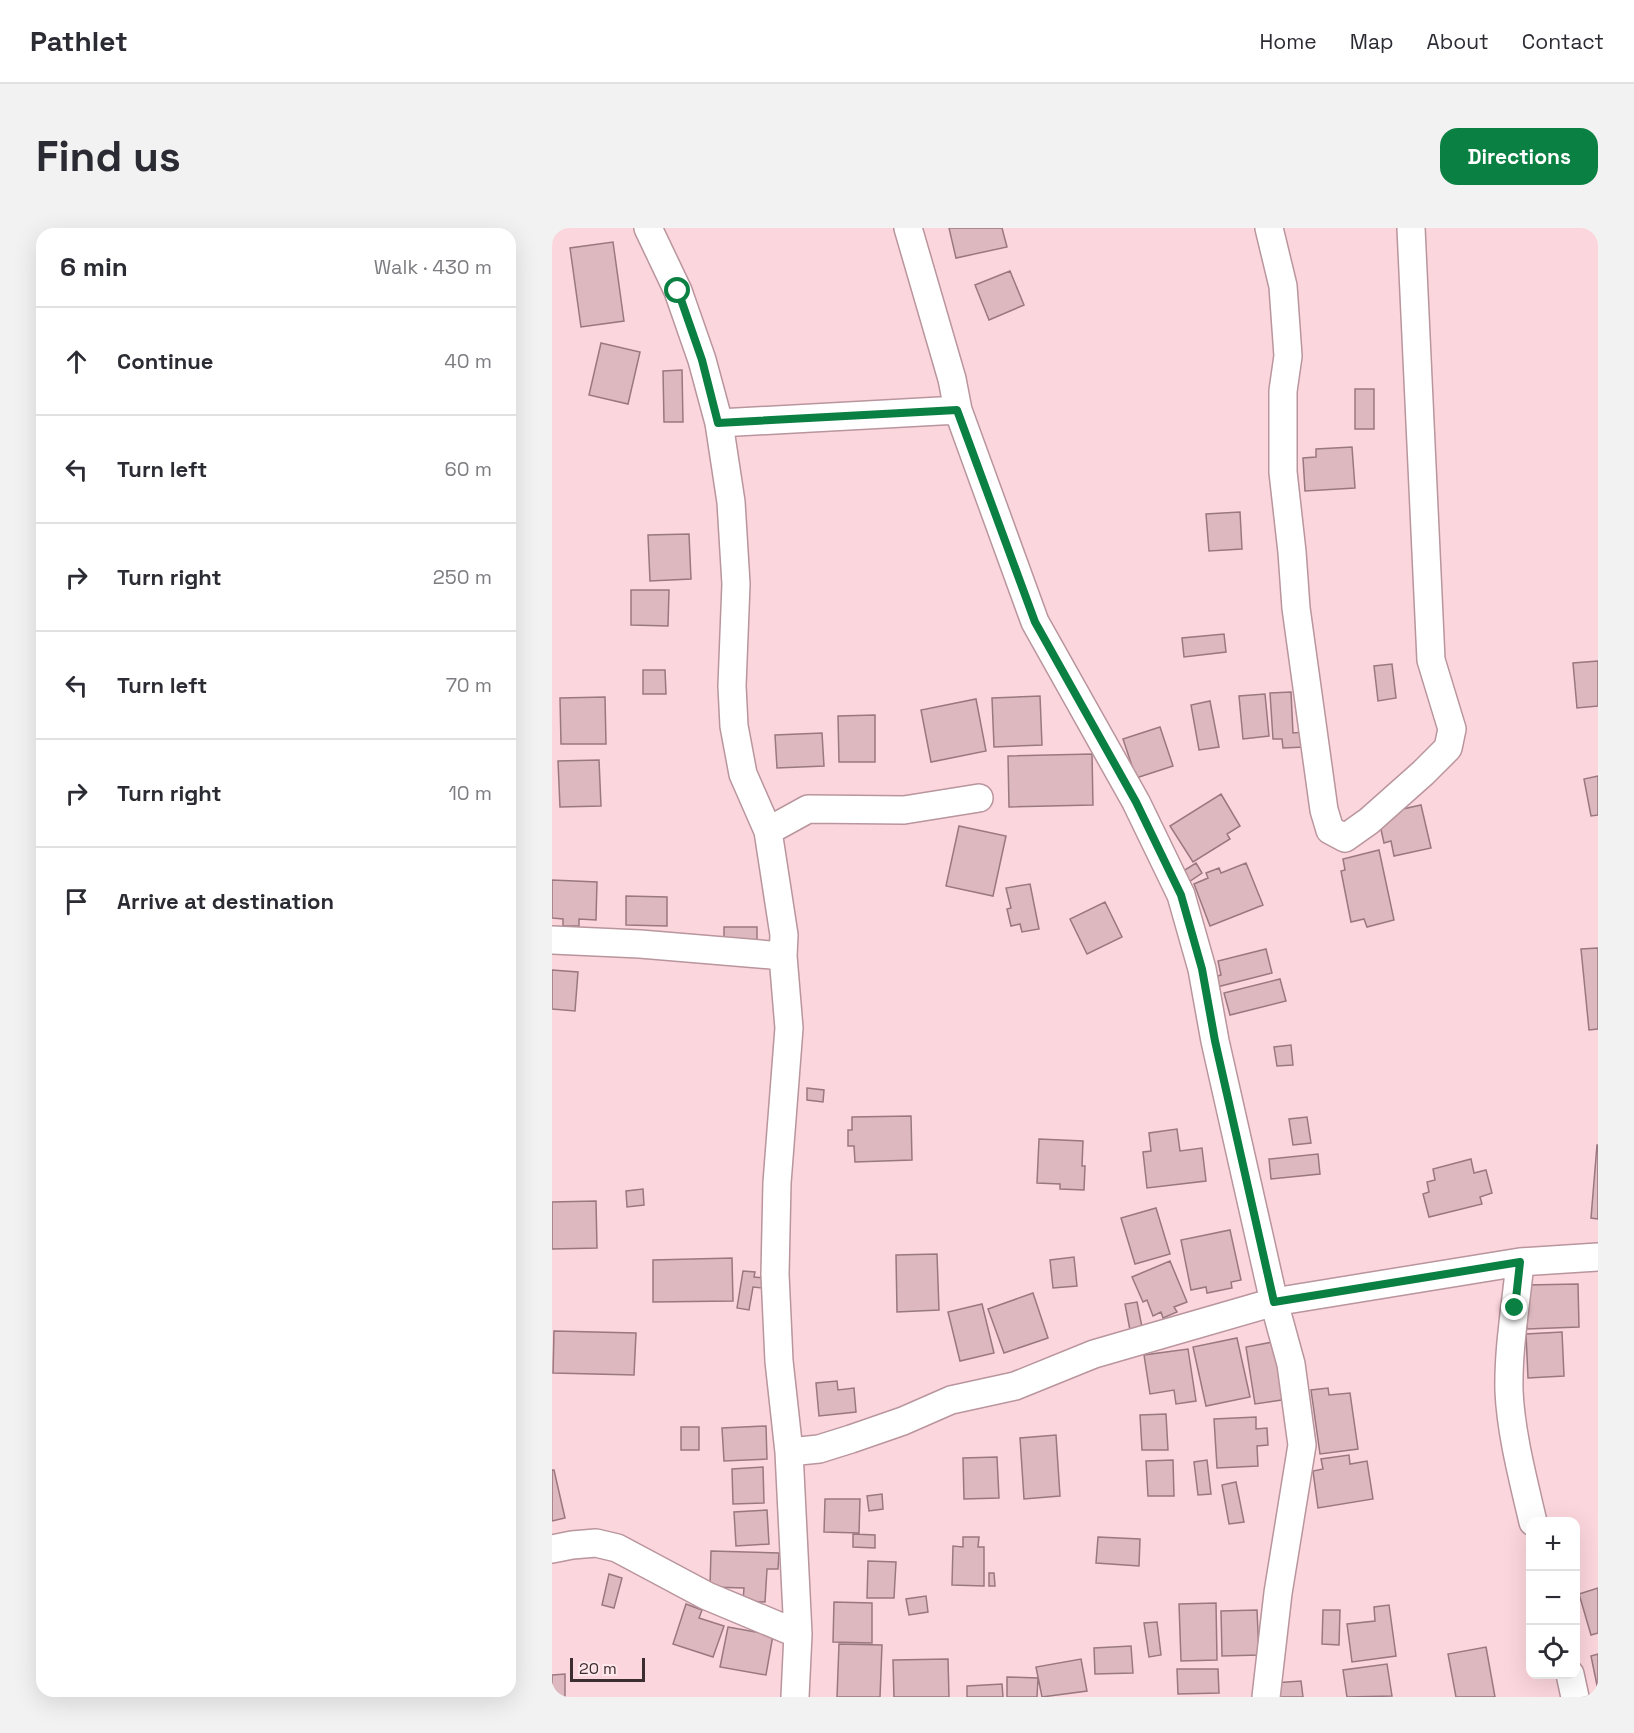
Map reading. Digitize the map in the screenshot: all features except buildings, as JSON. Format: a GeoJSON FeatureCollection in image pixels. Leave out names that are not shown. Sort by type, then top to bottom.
{"type":"FeatureCollection","features":[{"type":"Feature","properties":{"kind":"street"},"geometry":{"type":"LineString","coordinates":[[648,228],[678,291],[702,360],[718,423],[731,502],[736,584],[732,686],[734,726],[743,774],[768,831],[784,935],[783,957],[789,1028],[777,1183],[775,1274],[779,1361],[789,1452],[798,1634],[795,1697]]}},
{"type":"Feature","properties":{"kind":"street"},"geometry":{"type":"LineString","coordinates":[[908,228],[952,379],[957,410],[1035,622],[1136,802],[1181,895],[1202,969],[1215,1041],[1274,1302],[1292,1364],[1302,1445],[1278,1593],[1266,1697]]}},
{"type":"Feature","properties":{"kind":"street"},"geometry":{"type":"LineString","coordinates":[[1269,228],[1283,286],[1287,333],[1288,356],[1283,391],[1283,472],[1296,608],[1324,810],[1330,830],[1345,838],[1369,821],[1448,748],[1452,729],[1431,660],[1411,228]]}},
{"type":"Feature","properties":{"kind":"street"},"geometry":{"type":"LineString","coordinates":[[718,423],[957,410]]}},
{"type":"Feature","properties":{"kind":"street"},"geometry":{"type":"LineString","coordinates":[[768,831],[808,809],[904,810],[979,798]]}},
{"type":"Feature","properties":{"kind":"street"},"geometry":{"type":"LineString","coordinates":[[552,940],[650,945],[783,957]]}},
{"type":"Feature","properties":{"kind":"street"},"geometry":{"type":"LineString","coordinates":[[789,1452],[819,1449],[903,1421],[951,1400],[1015,1386],[1094,1354],[1274,1302],[1520,1262],[1598,1257]]}},
{"type":"Feature","properties":{"kind":"street"},"geometry":{"type":"LineString","coordinates":[[1520,1262],[1510,1348],[1509,1391],[1519,1462],[1532,1517]]}},
{"type":"Feature","properties":{"kind":"street"},"geometry":{"type":"LineString","coordinates":[[552,1549],[596,1543],[617,1548],[707,1596],[798,1634]]}},
{"type":"Feature","properties":{"kind":"street"},"geometry":{"type":"LineString","coordinates":[[1571,1679],[1575,1697]]}},
{"type":"Feature","properties":{"kind":"route"},"geometry":{"type":"LineString","coordinates":[[678,291],[702,360],[718,423],[957,410],[1035,622],[1136,802],[1181,895],[1202,969],[1215,1041],[1274,1302],[1520,1262],[1515,1308]]}}]}
